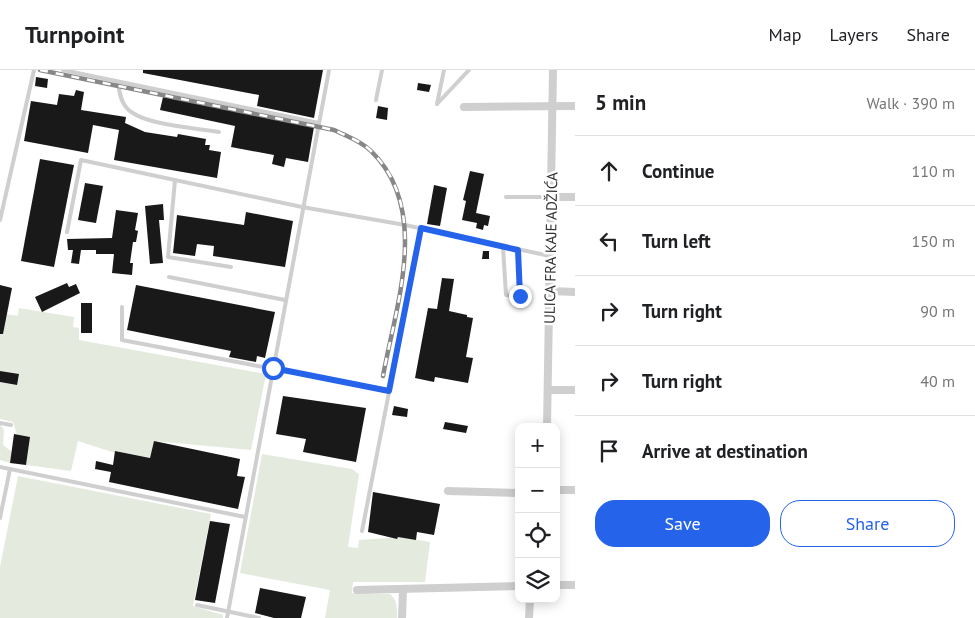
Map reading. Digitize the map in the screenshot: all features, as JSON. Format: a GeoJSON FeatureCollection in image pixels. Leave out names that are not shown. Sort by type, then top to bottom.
{"type":"FeatureCollection","features":[{"type":"Feature","properties":{"kind":"street","name":"ULICA FRA KAJE ADŽIĆA"},"geometry":{"type":"LineString","coordinates":[[548,423],[553,70]]}},
{"type":"Feature","properties":{"kind":"street"},"geometry":{"type":"LineString","coordinates":[[464,107],[575,106]]}},
{"type":"Feature","properties":{"kind":"street"},"geometry":{"type":"LineString","coordinates":[[551,197],[575,197]]}},
{"type":"Feature","properties":{"kind":"street"},"geometry":{"type":"LineString","coordinates":[[550,291],[575,292]]}},
{"type":"Feature","properties":{"kind":"street"},"geometry":{"type":"LineString","coordinates":[[548,390],[575,390]]}},
{"type":"Feature","properties":{"kind":"street"},"geometry":{"type":"LineString","coordinates":[[560,490],[575,490]]}},
{"type":"Feature","properties":{"kind":"street"},"geometry":{"type":"LineString","coordinates":[[448,491],[515,493]]}},
{"type":"Feature","properties":{"kind":"street"},"geometry":{"type":"LineString","coordinates":[[560,585],[575,585]]}},
{"type":"Feature","properties":{"kind":"street"},"geometry":{"type":"LineString","coordinates":[[357,590],[515,586]]}},
{"type":"Feature","properties":{"kind":"street"},"geometry":{"type":"LineString","coordinates":[[402,618],[403,590]]}},
{"type":"Feature","properties":{"kind":"street"},"geometry":{"type":"LineString","coordinates":[[529,618],[530,603]]}},
{"type":"Feature","properties":{"kind":"lane"},"geometry":{"type":"LineString","coordinates":[[0,220],[34,70]]}},
{"type":"Feature","properties":{"kind":"lane"},"geometry":{"type":"LineString","coordinates":[[63,70],[319,123]]}},
{"type":"Feature","properties":{"kind":"lane"},"geometry":{"type":"LineString","coordinates":[[227,618],[329,70]]}},
{"type":"Feature","properties":{"kind":"lane"},"geometry":{"type":"LineString","coordinates":[[376,100],[382,70]]}},
{"type":"Feature","properties":{"kind":"lane"},"geometry":{"type":"LineString","coordinates":[[444,70],[438,104],[470,70]]}},
{"type":"Feature","properties":{"kind":"lane"},"geometry":{"type":"LineString","coordinates":[[118,82],[121,99],[126,108],[135,115],[153,121],[219,132]]}},
{"type":"Feature","properties":{"kind":"lane"},"geometry":{"type":"LineString","coordinates":[[67,232],[81,160],[302,207],[421,228],[550,256]]}},
{"type":"Feature","properties":{"kind":"lane"},"geometry":{"type":"LineString","coordinates":[[175,180],[168,257],[231,267]]}},
{"type":"Feature","properties":{"kind":"lane"},"geometry":{"type":"LineString","coordinates":[[506,198],[551,197]]}},
{"type":"Feature","properties":{"kind":"lane"},"geometry":{"type":"LineString","coordinates":[[362,531],[421,228]]}},
{"type":"Feature","properties":{"kind":"lane"},"geometry":{"type":"LineString","coordinates":[[503,247],[506,295],[520,296],[518,250]]}},
{"type":"Feature","properties":{"kind":"lane"},"geometry":{"type":"LineString","coordinates":[[169,277],[285,300]]}},
{"type":"Feature","properties":{"kind":"lane"},"geometry":{"type":"LineString","coordinates":[[122,307],[122,340],[389,391]]}},
{"type":"Feature","properties":{"kind":"lane"},"geometry":{"type":"LineString","coordinates":[[0,422],[11,425]]}},
{"type":"Feature","properties":{"kind":"lane"},"geometry":{"type":"LineString","coordinates":[[0,468],[245,517]]}},
{"type":"Feature","properties":{"kind":"lane"},"geometry":{"type":"LineString","coordinates":[[0,518],[10,469]]}},
{"type":"Feature","properties":{"kind":"lane"},"geometry":{"type":"LineString","coordinates":[[197,605],[258,618]]}},
{"type":"Feature","properties":{"kind":"shaded area"},"geometry":{"type":"Polygon","coordinates":[[[19,308],[74,317],[73,327],[79,328],[79,340],[266,374],[251,450],[154,441],[150,458],[116,451],[115,453],[78,441],[71,471],[26,465],[30,437],[17,435],[13,422],[0,419],[0,382],[16,385],[19,374],[0,371],[0,320],[6,314],[18,316],[19,308]]]}},
{"type":"Feature","properties":{"kind":"shaded area"},"geometry":{"type":"Polygon","coordinates":[[[0,424],[4,430],[3,445],[12,452],[10,463],[0,460],[0,424]]]}},
{"type":"Feature","properties":{"kind":"shaded area"},"geometry":{"type":"Polygon","coordinates":[[[262,454],[352,469],[359,474],[348,547],[358,548],[359,540],[401,537],[430,542],[425,582],[353,582],[352,593],[390,594],[393,596],[396,602],[397,618],[325,618],[330,590],[240,573],[262,454]]]}},
{"type":"Feature","properties":{"kind":"shaded area"},"geometry":{"type":"Polygon","coordinates":[[[18,476],[211,514],[193,606],[223,615],[223,618],[0,618],[0,567],[18,476]]]}},
{"type":"Feature","properties":{"kind":"building"},"geometry":{"type":"Polygon","coordinates":[[[143,70],[323,70],[314,118],[257,106],[259,95],[143,73],[143,70]]]}},
{"type":"Feature","properties":{"kind":"building"},"geometry":{"type":"Polygon","coordinates":[[[36,77],[48,79],[47,88],[35,86],[36,77]]]}},
{"type":"Feature","properties":{"kind":"building"},"geometry":{"type":"Polygon","coordinates":[[[418,83],[431,85],[429,92],[417,90],[418,83]]]}},
{"type":"Feature","properties":{"kind":"building"},"geometry":{"type":"Polygon","coordinates":[[[76,90],[84,92],[81,110],[126,117],[125,123],[145,132],[177,137],[178,134],[206,139],[205,145],[210,145],[209,150],[221,152],[217,178],[114,160],[119,130],[93,125],[88,153],[24,141],[31,101],[57,105],[59,94],[74,96],[76,90]]]}},
{"type":"Feature","properties":{"kind":"building"},"geometry":{"type":"Polygon","coordinates":[[[163,97],[312,125],[314,127],[308,162],[286,158],[284,167],[272,164],[274,155],[231,147],[235,126],[160,110],[163,97]]]}},
{"type":"Feature","properties":{"kind":"building"},"geometry":{"type":"Polygon","coordinates":[[[378,106],[388,108],[387,120],[376,118],[378,106]]]}},
{"type":"Feature","properties":{"kind":"building"},"geometry":{"type":"Polygon","coordinates":[[[40,159],[74,165],[54,267],[21,261],[40,159]]]}},
{"type":"Feature","properties":{"kind":"building"},"geometry":{"type":"Polygon","coordinates":[[[470,171],[484,174],[476,213],[490,216],[488,226],[484,225],[483,230],[476,228],[477,223],[462,220],[466,201],[463,200],[470,171]]]}},
{"type":"Feature","properties":{"kind":"building"},"geometry":{"type":"Polygon","coordinates":[[[85,183],[103,186],[96,223],[78,220],[85,183]]]}},
{"type":"Feature","properties":{"kind":"building"},"geometry":{"type":"Polygon","coordinates":[[[434,185],[447,188],[440,226],[427,224],[434,185]]]}},
{"type":"Feature","properties":{"kind":"building"},"geometry":{"type":"Polygon","coordinates":[[[163,204],[164,220],[159,220],[163,263],[150,264],[145,206],[163,204]]]}},
{"type":"Feature","properties":{"kind":"building"},"geometry":{"type":"Polygon","coordinates":[[[116,210],[138,213],[135,230],[138,231],[136,242],[133,242],[130,263],[133,263],[132,275],[112,273],[114,254],[96,254],[96,250],[81,250],[79,264],[71,263],[73,250],[68,250],[67,239],[112,238],[116,210]]]}},
{"type":"Feature","properties":{"kind":"building"},"geometry":{"type":"Polygon","coordinates":[[[246,212],[293,221],[285,267],[213,256],[214,246],[197,244],[195,256],[173,253],[177,215],[244,225],[246,212]]]}},
{"type":"Feature","properties":{"kind":"building"},"geometry":{"type":"Polygon","coordinates":[[[483,251],[489,251],[489,259],[482,259],[483,251]]]}},
{"type":"Feature","properties":{"kind":"building"},"geometry":{"type":"Polygon","coordinates":[[[442,278],[454,279],[449,311],[473,318],[466,357],[473,358],[468,383],[435,377],[434,382],[415,378],[428,308],[437,309],[442,278]]]}},
{"type":"Feature","properties":{"kind":"building"},"geometry":{"type":"Polygon","coordinates":[[[67,283],[69,287],[76,284],[80,293],[42,312],[35,297],[67,283]]]}},
{"type":"Feature","properties":{"kind":"building"},"geometry":{"type":"Polygon","coordinates":[[[0,285],[12,288],[3,334],[0,334],[0,285]]]}},
{"type":"Feature","properties":{"kind":"building"},"geometry":{"type":"Polygon","coordinates":[[[136,285],[275,312],[265,358],[257,356],[256,362],[229,357],[231,351],[127,330],[136,285]]]}},
{"type":"Feature","properties":{"kind":"building"},"geometry":{"type":"Polygon","coordinates":[[[81,303],[92,303],[92,333],[81,333],[81,303]]]}},
{"type":"Feature","properties":{"kind":"building"},"geometry":{"type":"Polygon","coordinates":[[[0,371],[19,374],[17,385],[0,382],[0,371]]]}},
{"type":"Feature","properties":{"kind":"building"},"geometry":{"type":"Polygon","coordinates":[[[283,396],[366,408],[356,462],[303,452],[306,439],[276,434],[283,396]]]}},
{"type":"Feature","properties":{"kind":"building"},"geometry":{"type":"Polygon","coordinates":[[[394,406],[408,409],[407,417],[392,415],[394,406]]]}},
{"type":"Feature","properties":{"kind":"building"},"geometry":{"type":"Polygon","coordinates":[[[445,422],[468,426],[466,433],[443,429],[445,422]]]}},
{"type":"Feature","properties":{"kind":"building"},"geometry":{"type":"Polygon","coordinates":[[[14,434],[30,437],[26,465],[10,463],[14,434]]]}},
{"type":"Feature","properties":{"kind":"building"},"geometry":{"type":"Polygon","coordinates":[[[154,441],[240,459],[237,476],[245,477],[238,509],[109,482],[111,472],[95,469],[96,461],[113,465],[115,451],[150,458],[154,441]]]}},
{"type":"Feature","properties":{"kind":"building"},"geometry":{"type":"Polygon","coordinates":[[[373,492],[440,504],[434,535],[417,532],[416,540],[398,537],[397,539],[368,532],[373,492]]]}},
{"type":"Feature","properties":{"kind":"building"},"geometry":{"type":"Polygon","coordinates":[[[210,521],[230,524],[215,603],[195,600],[210,521]]]}},
{"type":"Feature","properties":{"kind":"building"},"geometry":{"type":"Polygon","coordinates":[[[260,588],[306,597],[301,618],[274,618],[255,613],[260,588]]]}},
{"type":"Feature","properties":{"kind":"railway"},"geometry":{"type":"LineString","coordinates":[[40,70],[334,130],[367,147],[389,174],[400,201],[405,229],[401,289],[383,376]]}},
{"type":"Feature","properties":{"kind":"route"},"geometry":{"type":"LineString","coordinates":[[273,368],[389,391],[421,228],[518,250],[520,296]]}}]}
